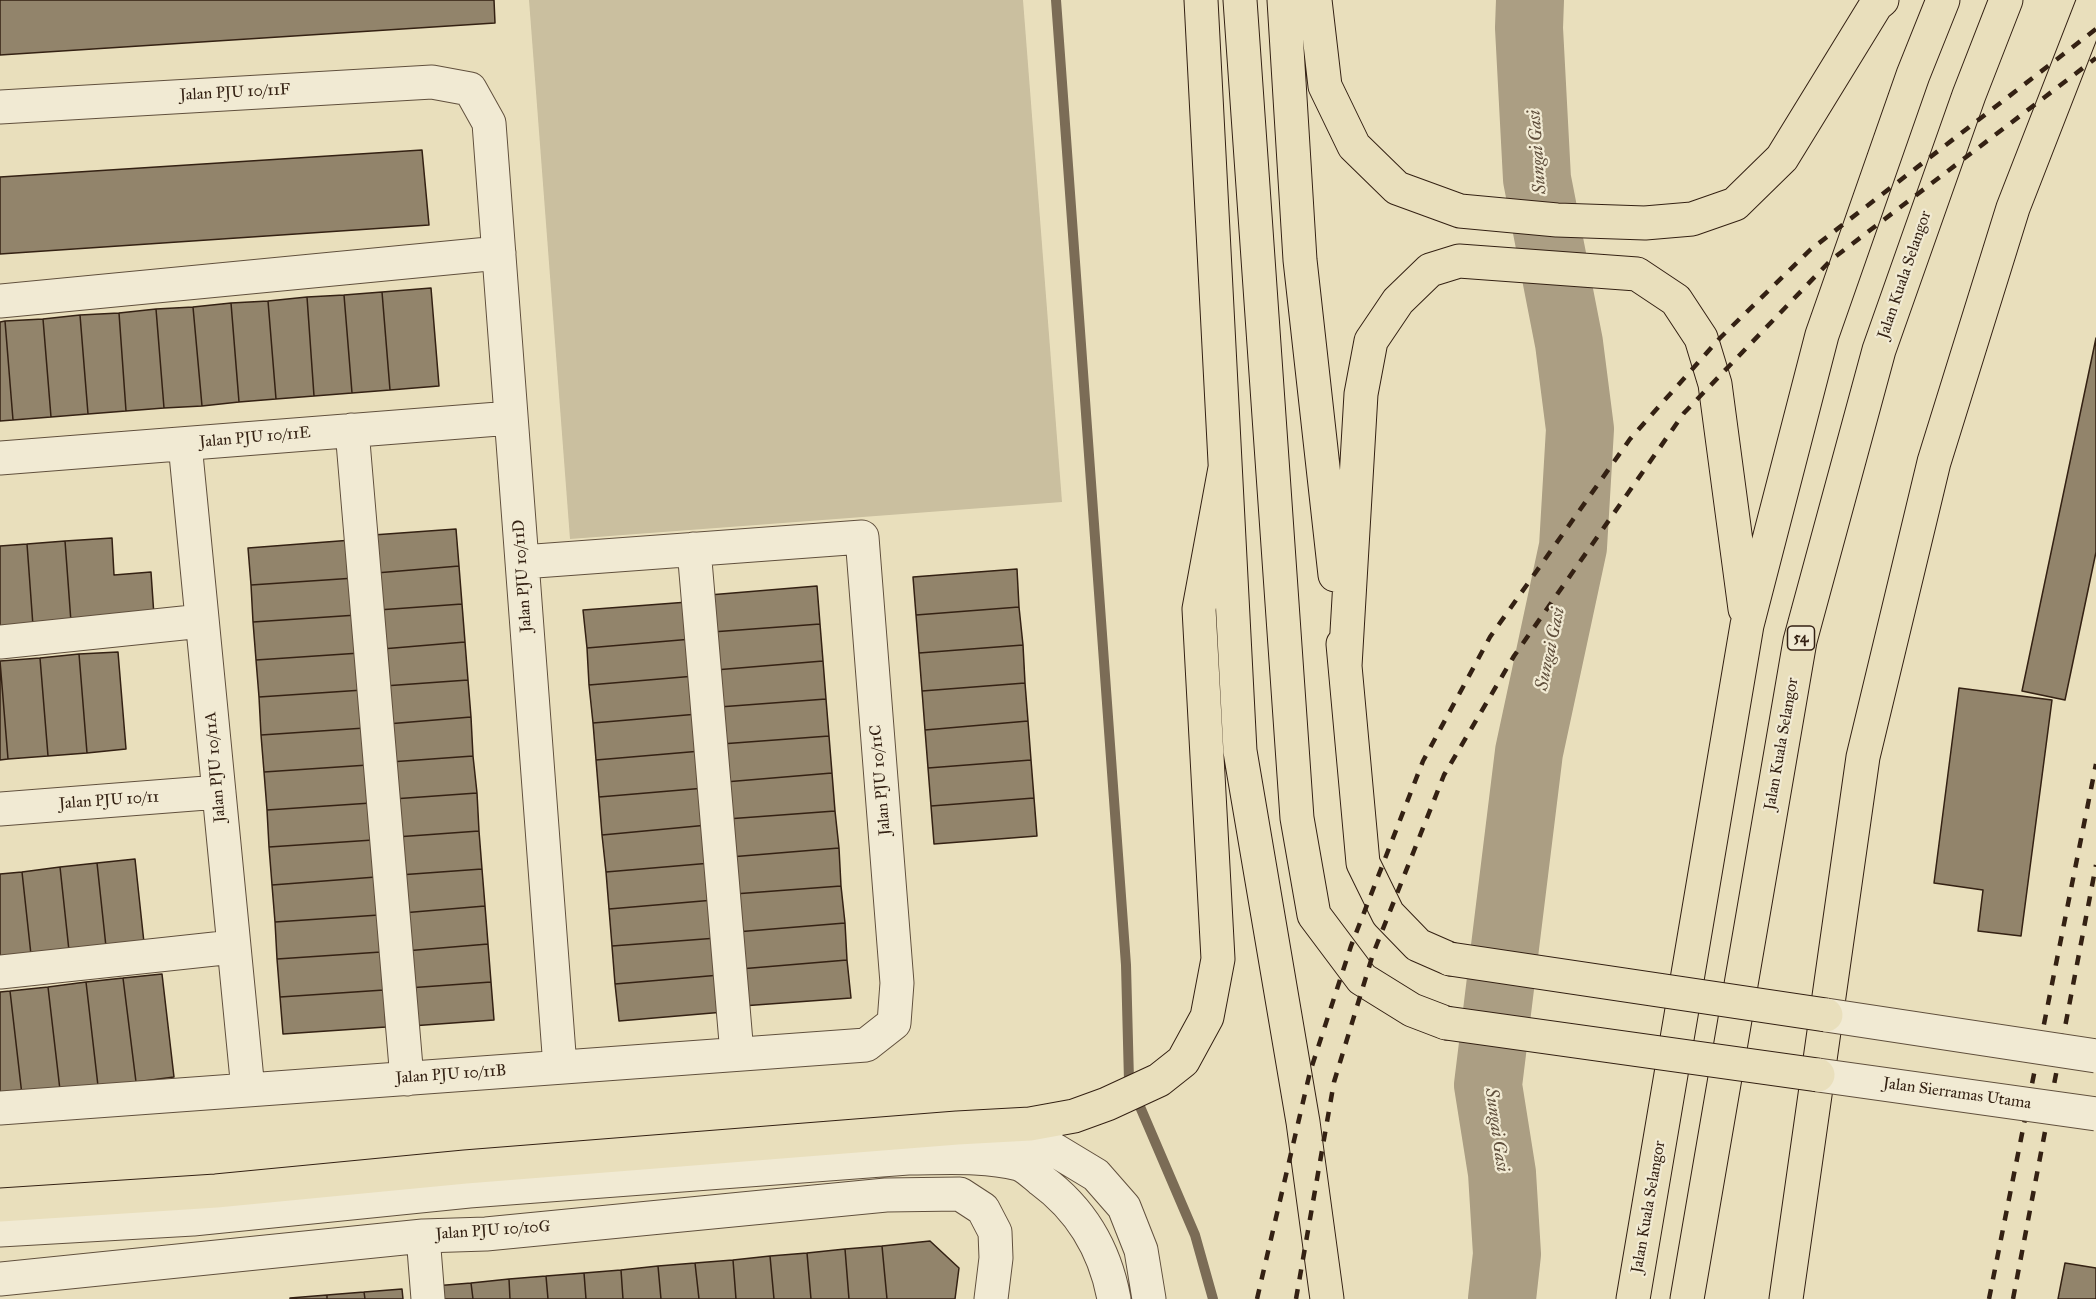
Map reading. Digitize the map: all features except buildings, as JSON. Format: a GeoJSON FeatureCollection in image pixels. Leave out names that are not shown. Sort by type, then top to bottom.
{"type":"FeatureCollection","features":[{"type":"Feature","properties":{"kind":"highway"},"geometry":{"type":"LineString","coordinates":[[1201,0],[1240,751],[1302,1122],[1327,1299]]}},
{"type":"Feature","properties":{"kind":"highway"},"geometry":{"type":"LineString","coordinates":[[1240,0],[1297,818],[1314,915],[1362,980],[1412,1010],[1446,1023],[1818,1075]]}},
{"type":"Feature","properties":{"kind":"highway"},"geometry":{"type":"LineString","coordinates":[[1284,0],[1299,260],[1345,666],[1364,863],[1388,914],[1418,945],[1450,959],[1826,1015]]}},
{"type":"Feature","properties":{"kind":"highway"},"geometry":{"type":"LineString","coordinates":[[1315,0],[1325,86],[1354,146],[1396,188],[1460,211],[1557,220],[1645,223],[1692,219],[1735,204],[1782,158],[1876,5],[1882,0]]}},
{"type":"Feature","properties":{"kind":"highway","name":"Jalan Kuala Selangor"},"geometry":{"type":"LineString","coordinates":[[1633,1299],[1747,626],[1822,335],[1913,75],[1943,0]]}},
{"type":"Feature","properties":{"kind":"highway","name":"Jalan Kuala Selangor"},"geometry":{"type":"LineString","coordinates":[[1687,1299],[1800,641],[1879,350],[1969,95],[2006,0]]}},
{"type":"Feature","properties":{"kind":"highway"},"geometry":{"type":"LineString","coordinates":[[1786,1299],[1863,757],[1934,462],[2013,208],[2094,0]]}},
{"type":"Feature","properties":{"kind":"highway"},"geometry":{"type":"LineString","coordinates":[[1345,666],[1361,394],[1371,340],[1398,301],[1430,270],[1459,261],[1637,274],[1676,300],[1701,338],[1715,384],[1747,626]]}},
{"type":"Feature","properties":{"kind":"highway"},"geometry":{"type":"LineString","coordinates":[[0,1205],[216,1191],[465,1167],[1030,1124],[1074,1116],[1107,1104],[1159,1080],[1183,1060],[1207,1017],[1218,958],[1199,609],[1225,468]]}},
{"type":"Feature","properties":{"kind":"street","name":"Jalan PJU 10/11F"},"geometry":{"type":"LineString","coordinates":[[0,106],[432,82],[470,89]]}},
{"type":"Feature","properties":{"kind":"street","name":"Jalan PJU 10/11D"},"geometry":{"type":"LineString","coordinates":[[470,89],[489,123],[560,1067]]}},
{"type":"Feature","properties":{"kind":"street"},"geometry":{"type":"LineString","coordinates":[[0,301],[499,253]]}},
{"type":"Feature","properties":{"kind":"street","name":"Jalan PJU 10/11E"},"geometry":{"type":"LineString","coordinates":[[0,458],[511,418]]}},
{"type":"Feature","properties":{"kind":"street"},"geometry":{"type":"LineString","coordinates":[[352,430],[407,1079]]}},
{"type":"Feature","properties":{"kind":"street","name":"Jalan PJU 10/11A"},"geometry":{"type":"LineString","coordinates":[[185,444],[248,1090]]}},
{"type":"Feature","properties":{"kind":"street","name":"Jalan PJU 10/11C"},"geometry":{"type":"LineString","coordinates":[[694,549],[862,537],[897,983],[894,1023]]}},
{"type":"Feature","properties":{"kind":"street"},"geometry":{"type":"LineString","coordinates":[[522,562],[694,549],[737,1054]]}},
{"type":"Feature","properties":{"kind":"street"},"geometry":{"type":"LineString","coordinates":[[0,642],[202,621]]}},
{"type":"Feature","properties":{"kind":"street","name":"Jalan PJU 10/11"},"geometry":{"type":"LineString","coordinates":[[0,809],[219,792]]}},
{"type":"Feature","properties":{"kind":"street"},"geometry":{"type":"LineString","coordinates":[[0,972],[233,947]]}},
{"type":"Feature","properties":{"kind":"street"},"geometry":{"type":"LineString","coordinates":[[1826,1015],[2096,1056]]}},
{"type":"Feature","properties":{"kind":"street","name":"Jalan PJU 10/11B"},"geometry":{"type":"LineString","coordinates":[[0,1108],[866,1045],[894,1023]]}},
{"type":"Feature","properties":{"kind":"street","name":"Jalan Sierramas Utama"},"geometry":{"type":"LineString","coordinates":[[1818,1075],[2096,1114]]}},
{"type":"Feature","properties":{"kind":"street"},"geometry":{"type":"LineString","coordinates":[[957,1128],[1038,1140],[1096,1175],[1124,1207],[1141,1250],[1149,1299]]}},
{"type":"Feature","properties":{"kind":"street"},"geometry":{"type":"LineString","coordinates":[[0,1230],[193,1219],[412,1196],[908,1158],[975,1158],[1021,1165],[1061,1195],[1090,1230],[1110,1278],[1114,1299]]}},
{"type":"Feature","properties":{"kind":"street","name":"Jalan PJU 10/10G"},"geometry":{"type":"LineString","coordinates":[[0,1280],[423,1236],[486,1234],[886,1195],[960,1194],[983,1209],[995,1232],[996,1258],[991,1299]]}},
{"type":"Feature","properties":{"kind":"street"},"geometry":{"type":"LineString","coordinates":[[412,1196],[486,1234]]}},
{"type":"Feature","properties":{"kind":"street"},"geometry":{"type":"LineString","coordinates":[[423,1236],[428,1299]]}},
{"type":"Feature","properties":{"kind":"shaded area"},"geometry":{"type":"Polygon","coordinates":[[[529,0],[1023,0],[1062,502],[570,539],[529,0]]]}},
{"type":"Feature","properties":{"kind":"waterway"},"geometry":{"type":"LineString","coordinates":[[1056,0],[1126,965],[1129,1081],[1195,1235],[1213,1299]]}},
{"type":"Feature","properties":{"kind":"waterway","name":"Sungai Gasi"},"geometry":{"type":"LineString","coordinates":[[1502,1299],[1507,1254],[1502,1173],[1488,1085],[1529,752],[1573,547],[1580,429],[1569,343],[1537,179],[1529,28],[1530,0]]}},
{"type":"Feature","properties":{"kind":"railway"},"geometry":{"type":"LineString","coordinates":[[1257,1299],[1310,1072],[1351,946],[1423,761],[1490,637],[1630,439],[1720,338],[1810,250],[2096,29]]}},
{"type":"Feature","properties":{"kind":"railway"},"geometry":{"type":"LineString","coordinates":[[1296,1299],[1334,1082],[1373,954],[1444,775],[1514,656],[1684,413],[1831,260],[2096,58]]}},
{"type":"Feature","properties":{"kind":"railway"},"geometry":{"type":"LineString","coordinates":[[1989,1299],[2096,764]]}},
{"type":"Feature","properties":{"kind":"railway"},"geometry":{"type":"LineString","coordinates":[[2013,1299],[2096,865]]}}]}
